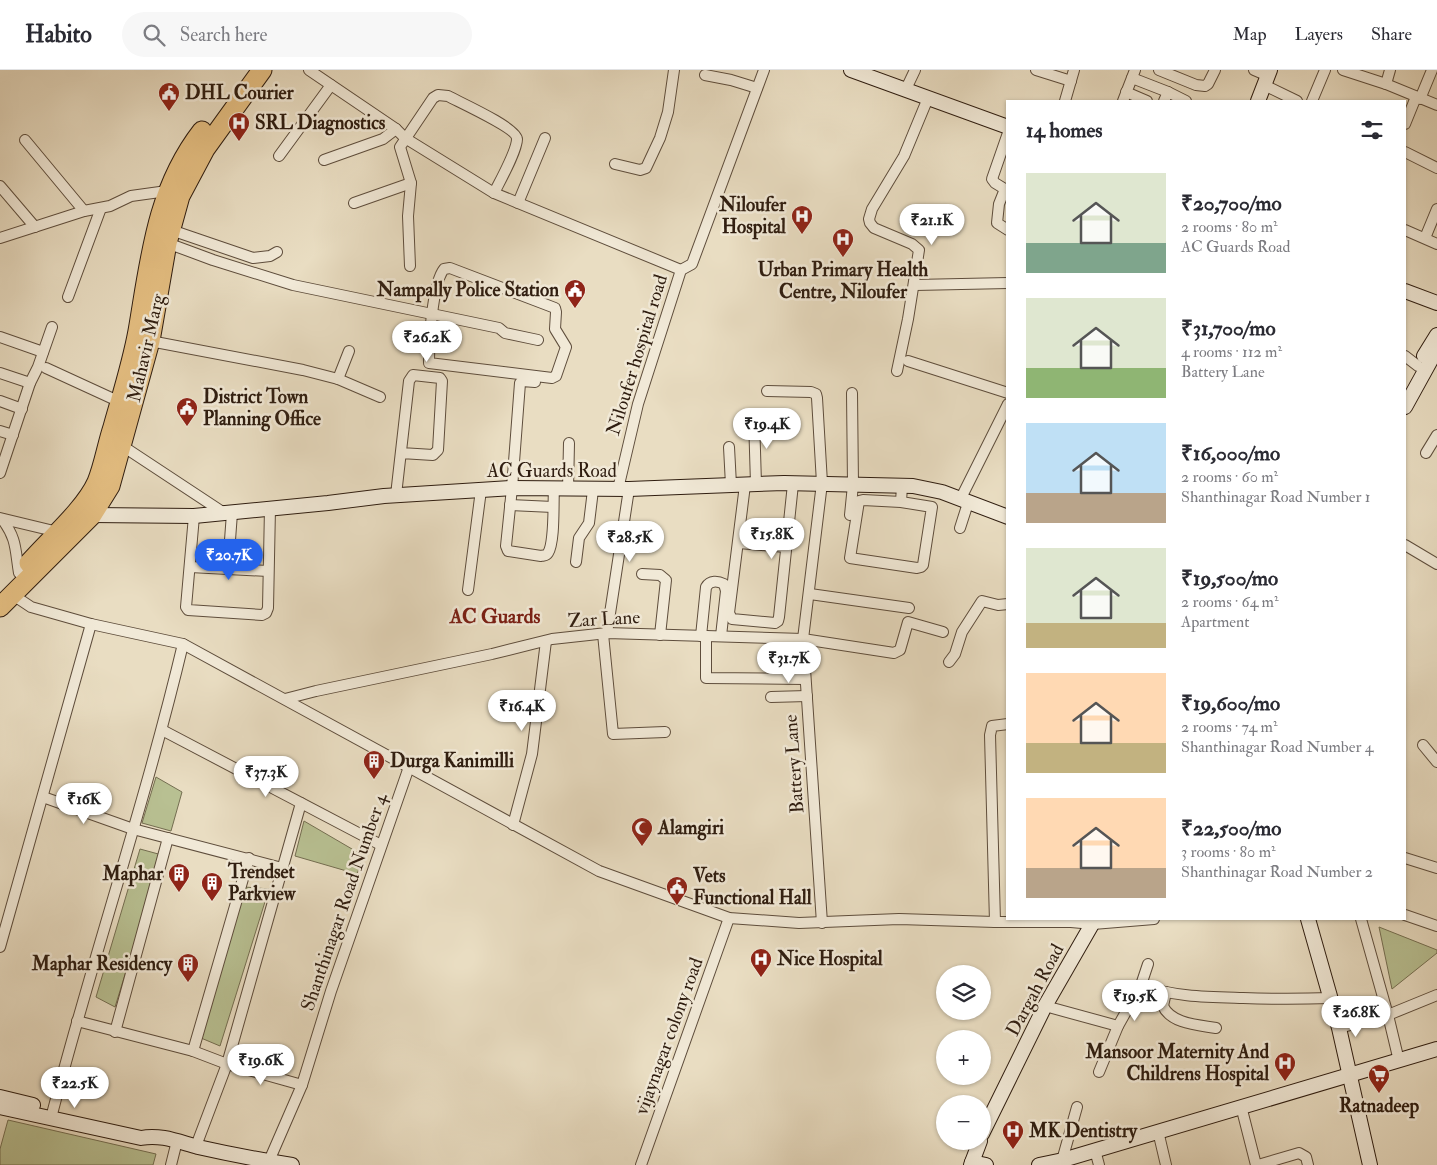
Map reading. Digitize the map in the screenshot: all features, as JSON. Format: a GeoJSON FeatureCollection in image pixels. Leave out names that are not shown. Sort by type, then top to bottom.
{"type":"FeatureCollection","features":[{"type":"Feature","properties":{"kind":"highway","name":"Mahavir Marg"},"geometry":{"type":"LineString","coordinates":[[4,598],[92,515],[110,486],[122,445],[137,364],[138,334],[154,236],[167,191],[182,160],[196,138],[249,70]]}},
{"type":"Feature","properties":{"kind":"highway","name":"Mahavir Marg"},"geometry":{"type":"LineString","coordinates":[[4,598],[19,573],[87,500],[97,481],[120,402],[137,364],[150,341],[169,236],[180,196],[198,160],[262,70]]}},
{"type":"Feature","properties":{"kind":"main road"},"geometry":{"type":"LineString","coordinates":[[851,70],[1006,126]]}},
{"type":"Feature","properties":{"kind":"main road"},"geometry":{"type":"LineString","coordinates":[[1258,100],[1267,77]]}},
{"type":"Feature","properties":{"kind":"main road"},"geometry":{"type":"LineString","coordinates":[[1406,291],[1437,303]]}},
{"type":"Feature","properties":{"kind":"main road"},"geometry":{"type":"LineString","coordinates":[[1406,387],[1437,335]]}},
{"type":"Feature","properties":{"kind":"main road"},"geometry":{"type":"LineString","coordinates":[[1406,405],[1437,349]]}},
{"type":"Feature","properties":{"kind":"main road","name":"AC Guards Road"},"geometry":{"type":"LineString","coordinates":[[92,515],[194,516],[396,495],[512,488],[593,490],[822,483],[912,486],[942,492],[964,502],[1006,516]]}},
{"type":"Feature","properties":{"kind":"main road"},"geometry":{"type":"LineString","coordinates":[[1308,920],[1339,1028],[1370,1165]]}},
{"type":"Feature","properties":{"kind":"main road","name":"Dargah Road"},"geometry":{"type":"LineString","coordinates":[[991,1116],[1045,1006],[1094,921]]}},
{"type":"Feature","properties":{"kind":"main road"},"geometry":{"type":"LineString","coordinates":[[1040,1165],[1062,1162],[1158,1131],[1437,1048]]}},
{"type":"Feature","properties":{"kind":"main road"},"geometry":{"type":"LineString","coordinates":[[0,1097],[52,1114],[142,1138],[150,1136],[292,1165]]}},
{"type":"Feature","properties":{"kind":"main road"},"geometry":{"type":"LineString","coordinates":[[0,1107],[52,1114]]}},
{"type":"Feature","properties":{"kind":"main road"},"geometry":{"type":"LineString","coordinates":[[976,1150],[971,1164],[986,1165]]}},
{"type":"Feature","properties":{"kind":"street"},"geometry":{"type":"LineString","coordinates":[[309,70],[405,138],[494,193],[680,270]]}},
{"type":"Feature","properties":{"kind":"street"},"geometry":{"type":"LineString","coordinates":[[615,164],[640,170],[646,168],[660,138],[668,112],[674,70]]}},
{"type":"Feature","properties":{"kind":"street","name":"Niloufer hospital road"},"geometry":{"type":"LineString","coordinates":[[665,732],[613,734],[605,634],[623,489],[638,404],[680,270],[692,264],[764,70]]}},
{"type":"Feature","properties":{"kind":"street"},"geometry":{"type":"LineString","coordinates":[[906,89],[915,70]]}},
{"type":"Feature","properties":{"kind":"street"},"geometry":{"type":"LineString","coordinates":[[1036,70],[1067,77]]}},
{"type":"Feature","properties":{"kind":"street"},"geometry":{"type":"LineString","coordinates":[[1065,100],[1067,77],[1074,70]]}},
{"type":"Feature","properties":{"kind":"street"},"geometry":{"type":"LineString","coordinates":[[1159,70],[1178,74],[1205,86],[1215,70]]}},
{"type":"Feature","properties":{"kind":"street"},"geometry":{"type":"LineString","coordinates":[[1254,70],[1267,77],[1297,100]]}},
{"type":"Feature","properties":{"kind":"street"},"geometry":{"type":"LineString","coordinates":[[1312,100],[1325,70]]}},
{"type":"Feature","properties":{"kind":"street"},"geometry":{"type":"LineString","coordinates":[[1342,70],[1386,84],[1437,105]]}},
{"type":"Feature","properties":{"kind":"street"},"geometry":{"type":"LineString","coordinates":[[1386,84],[1390,70]]}},
{"type":"Feature","properties":{"kind":"street"},"geometry":{"type":"LineString","coordinates":[[1406,122],[1432,70]]}},
{"type":"Feature","properties":{"kind":"street"},"geometry":{"type":"LineString","coordinates":[[1142,100],[1125,97],[1134,74],[1166,97],[1181,100]]}},
{"type":"Feature","properties":{"kind":"street"},"geometry":{"type":"LineString","coordinates":[[705,75],[757,88]]}},
{"type":"Feature","properties":{"kind":"street"},"geometry":{"type":"LineString","coordinates":[[279,156],[331,85]]}},
{"type":"Feature","properties":{"kind":"street"},"geometry":{"type":"LineString","coordinates":[[410,266],[408,216],[411,183],[400,147],[433,98],[438,95],[448,96],[512,130],[517,138],[514,149],[494,193]]}},
{"type":"Feature","properties":{"kind":"street"},"geometry":{"type":"LineString","coordinates":[[897,371],[915,284],[919,248],[874,228],[870,223],[870,214],[904,156],[928,98]]}},
{"type":"Feature","properties":{"kind":"street"},"geometry":{"type":"LineString","coordinates":[[324,160],[383,139],[396,130]]}},
{"type":"Feature","properties":{"kind":"street"},"geometry":{"type":"LineString","coordinates":[[518,203],[545,138]]}},
{"type":"Feature","properties":{"kind":"street"},"geometry":{"type":"LineString","coordinates":[[1006,139],[992,179],[995,184],[1006,190],[999,204],[997,224],[1006,229]]}},
{"type":"Feature","properties":{"kind":"street"},"geometry":{"type":"LineString","coordinates":[[25,140],[84,211]]}},
{"type":"Feature","properties":{"kind":"street"},"geometry":{"type":"LineString","coordinates":[[1406,152],[1437,168]]}},
{"type":"Feature","properties":{"kind":"street"},"geometry":{"type":"LineString","coordinates":[[354,203],[411,183]]}},
{"type":"Feature","properties":{"kind":"street"},"geometry":{"type":"LineString","coordinates":[[0,186],[36,227]]}},
{"type":"Feature","properties":{"kind":"street"},"geometry":{"type":"LineString","coordinates":[[0,238],[84,211],[101,208],[131,196],[167,191]]}},
{"type":"Feature","properties":{"kind":"street"},"geometry":{"type":"LineString","coordinates":[[68,297],[101,208]]}},
{"type":"Feature","properties":{"kind":"street"},"geometry":{"type":"LineString","coordinates":[[1425,238],[1436,211]]}},
{"type":"Feature","properties":{"kind":"street"},"geometry":{"type":"LineString","coordinates":[[1406,230],[1437,244]]}},
{"type":"Feature","properties":{"kind":"street"},"geometry":{"type":"LineString","coordinates":[[169,236],[253,258],[270,256],[277,252],[273,263]]}},
{"type":"Feature","properties":{"kind":"street"},"geometry":{"type":"LineString","coordinates":[[169,236],[213,260],[293,285],[500,328],[505,333],[538,340]]}},
{"type":"Feature","properties":{"kind":"street"},"geometry":{"type":"LineString","coordinates":[[450,268],[552,306],[556,312],[555,329],[566,347],[558,374],[552,378],[431,364],[429,362],[433,314],[440,277],[444,269],[450,268]]}},
{"type":"Feature","properties":{"kind":"street"},"geometry":{"type":"LineString","coordinates":[[915,284],[1006,282]]}},
{"type":"Feature","properties":{"kind":"street"},"geometry":{"type":"LineString","coordinates":[[1,469],[30,383],[38,367],[52,327]]}},
{"type":"Feature","properties":{"kind":"street"},"geometry":{"type":"LineString","coordinates":[[0,337],[43,352]]}},
{"type":"Feature","properties":{"kind":"street"},"geometry":{"type":"LineString","coordinates":[[150,341],[277,364],[338,379],[380,397]]}},
{"type":"Feature","properties":{"kind":"street"},"geometry":{"type":"LineString","coordinates":[[338,379],[349,350]]}},
{"type":"Feature","properties":{"kind":"street"},"geometry":{"type":"LineString","coordinates":[[1406,357],[1418,366]]}},
{"type":"Feature","properties":{"kind":"street"},"geometry":{"type":"LineString","coordinates":[[908,361],[1006,392]]}},
{"type":"Feature","properties":{"kind":"street"},"geometry":{"type":"LineString","coordinates":[[46,368],[120,402]]}},
{"type":"Feature","properties":{"kind":"street"},"geometry":{"type":"LineString","coordinates":[[0,374],[30,383]]}},
{"type":"Feature","properties":{"kind":"street"},"geometry":{"type":"LineString","coordinates":[[396,495],[401,453],[411,378],[413,375],[440,378],[442,381],[438,450],[433,455],[401,453]]}},
{"type":"Feature","properties":{"kind":"street"},"geometry":{"type":"LineString","coordinates":[[554,384],[522,381],[520,383],[506,546],[508,551],[541,556],[546,555],[548,552],[552,540],[553,507],[561,490],[569,443]]}},
{"type":"Feature","properties":{"kind":"street","name":"Battery Lane"},"geometry":{"type":"LineString","coordinates":[[767,392],[811,392],[816,394],[817,398],[822,483],[810,594],[803,639],[822,923]]}},
{"type":"Feature","properties":{"kind":"street"},"geometry":{"type":"LineString","coordinates":[[846,552],[853,485],[852,394]]}},
{"type":"Feature","properties":{"kind":"street"},"geometry":{"type":"LineString","coordinates":[[0,401],[22,409]]}},
{"type":"Feature","properties":{"kind":"street"},"geometry":{"type":"LineString","coordinates":[[960,528],[964,502],[1006,408]]}},
{"type":"Feature","properties":{"kind":"street"},"geometry":{"type":"LineString","coordinates":[[754,418],[750,484],[729,613],[732,619],[775,623],[778,621],[792,484]]}},
{"type":"Feature","properties":{"kind":"street"},"geometry":{"type":"LineString","coordinates":[[0,431],[12,435]]}},
{"type":"Feature","properties":{"kind":"street"},"geometry":{"type":"LineString","coordinates":[[1426,453],[1437,435]]}},
{"type":"Feature","properties":{"kind":"street"},"geometry":{"type":"LineString","coordinates":[[122,445],[228,513],[230,540]]}},
{"type":"Feature","properties":{"kind":"street"},"geometry":{"type":"LineString","coordinates":[[729,447],[731,486]]}},
{"type":"Feature","properties":{"kind":"street"},"geometry":{"type":"LineString","coordinates":[[901,502],[902,486]]}},
{"type":"Feature","properties":{"kind":"street"},"geometry":{"type":"LineString","coordinates":[[468,590],[481,490]]}},
{"type":"Feature","properties":{"kind":"street"},"geometry":{"type":"LineString","coordinates":[[576,562],[579,538],[589,523],[593,490]]}},
{"type":"Feature","properties":{"kind":"street"},"geometry":{"type":"LineString","coordinates":[[862,500],[901,502],[932,507],[921,568],[850,558],[859,502],[862,500]]}},
{"type":"Feature","properties":{"kind":"street"},"geometry":{"type":"LineString","coordinates":[[510,504],[553,507]]}},
{"type":"Feature","properties":{"kind":"street"},"geometry":{"type":"LineString","coordinates":[[194,516],[186,607],[188,610],[262,615],[266,613],[268,608],[270,508]]}},
{"type":"Feature","properties":{"kind":"street"},"geometry":{"type":"LineString","coordinates":[[1,518],[58,532]]}},
{"type":"Feature","properties":{"kind":"street"},"geometry":{"type":"LineString","coordinates":[[1,518],[10,529],[16,546],[19,573]]}},
{"type":"Feature","properties":{"kind":"street"},"geometry":{"type":"LineString","coordinates":[[739,543],[786,548]]}},
{"type":"Feature","properties":{"kind":"street"},"geometry":{"type":"LineString","coordinates":[[1406,546],[1437,564]]}},
{"type":"Feature","properties":{"kind":"street"},"geometry":{"type":"LineString","coordinates":[[190,567],[268,571]]}},
{"type":"Feature","properties":{"kind":"street"},"geometry":{"type":"LineString","coordinates":[[642,574],[660,575],[666,580],[660,635]]}},
{"type":"Feature","properties":{"kind":"street"},"geometry":{"type":"LineString","coordinates":[[721,636],[726,591],[724,584],[712,582],[706,587],[704,636],[706,678],[805,679]]}},
{"type":"Feature","properties":{"kind":"street"},"geometry":{"type":"LineString","coordinates":[[810,594],[909,608]]}},
{"type":"Feature","properties":{"kind":"street"},"geometry":{"type":"LineString","coordinates":[[4,598],[92,624],[183,644],[599,872],[729,918],[799,923],[899,919],[995,922],[1124,920]]}},
{"type":"Feature","properties":{"kind":"street"},"geometry":{"type":"LineString","coordinates":[[949,662],[955,654],[962,632],[982,600],[998,605],[1006,604]]}},
{"type":"Feature","properties":{"kind":"street","name":"Zar Lane"},"geometry":{"type":"LineString","coordinates":[[284,699],[546,641],[605,634],[803,639],[894,653],[900,650],[908,622],[944,632]]}},
{"type":"Feature","properties":{"kind":"street"},"geometry":{"type":"LineString","coordinates":[[0,948],[92,624]]}},
{"type":"Feature","properties":{"kind":"street"},"geometry":{"type":"LineString","coordinates":[[513,825],[532,754],[546,641]]}},
{"type":"Feature","properties":{"kind":"street"},"geometry":{"type":"LineString","coordinates":[[52,1114],[162,730],[183,644]]}},
{"type":"Feature","properties":{"kind":"street"},"geometry":{"type":"LineString","coordinates":[[771,697],[807,696]]}},
{"type":"Feature","properties":{"kind":"street"},"geometry":{"type":"LineString","coordinates":[[995,922],[990,736],[992,726],[1006,724]]}},
{"type":"Feature","properties":{"kind":"street"},"geometry":{"type":"LineString","coordinates":[[162,730],[381,844]]}},
{"type":"Feature","properties":{"kind":"street"},"geometry":{"type":"LineString","coordinates":[[1423,745],[1437,762]]}},
{"type":"Feature","properties":{"kind":"street","name":"Shanthinagar Road Number 4"},"geometry":{"type":"LineString","coordinates":[[269,1161],[302,1085],[331,990],[409,767]]}},
{"type":"Feature","properties":{"kind":"street"},"geometry":{"type":"LineString","coordinates":[[43,797],[133,828],[282,868]]}},
{"type":"Feature","properties":{"kind":"street"},"geometry":{"type":"LineString","coordinates":[[196,1146],[227,1064],[301,803]]}},
{"type":"Feature","properties":{"kind":"street"},"geometry":{"type":"LineString","coordinates":[[114,1032],[168,838]]}},
{"type":"Feature","properties":{"kind":"street"},"geometry":{"type":"LineString","coordinates":[[193,1051],[249,858]]}},
{"type":"Feature","properties":{"kind":"street"},"geometry":{"type":"LineString","coordinates":[[1406,858],[1437,868]]}},
{"type":"Feature","properties":{"kind":"street"},"geometry":{"type":"LineString","coordinates":[[1406,915],[1437,926]]}},
{"type":"Feature","properties":{"kind":"street","name":"vijaynagar colony road"},"geometry":{"type":"LineString","coordinates":[[641,1165],[729,918]]}},
{"type":"Feature","properties":{"kind":"street"},"geometry":{"type":"LineString","coordinates":[[1361,920],[1388,1015],[1398,1061]]}},
{"type":"Feature","properties":{"kind":"street"},"geometry":{"type":"LineString","coordinates":[[1099,1072],[1118,1026],[1141,985],[1148,964]]}},
{"type":"Feature","properties":{"kind":"street"},"geometry":{"type":"LineString","coordinates":[[1141,985],[1166,992],[1210,998],[1280,1000],[1331,998]]}},
{"type":"Feature","properties":{"kind":"street"},"geometry":{"type":"LineString","coordinates":[[1166,992],[1163,1006],[1170,1016],[1178,1020],[1216,1028]]}},
{"type":"Feature","properties":{"kind":"street"},"geometry":{"type":"LineString","coordinates":[[1339,1028],[1388,1015],[1437,995]]}},
{"type":"Feature","properties":{"kind":"street"},"geometry":{"type":"LineString","coordinates":[[1045,1006],[1118,1026]]}},
{"type":"Feature","properties":{"kind":"street"},"geometry":{"type":"LineString","coordinates":[[77,1022],[193,1051],[227,1064],[302,1085]]}},
{"type":"Feature","properties":{"kind":"street"},"geometry":{"type":"LineString","coordinates":[[1241,1106],[1261,1164],[1300,1153],[1306,1157],[1308,1165]]}},
{"type":"Feature","properties":{"kind":"street"},"geometry":{"type":"LineString","coordinates":[[1062,1162],[1078,1107]]}},
{"type":"Feature","properties":{"kind":"street"},"geometry":{"type":"LineString","coordinates":[[1158,1131],[1166,1165]]}},
{"type":"Feature","properties":{"kind":"street"},"geometry":{"type":"LineString","coordinates":[[171,1165],[177,1141]]}},
{"type":"Feature","properties":{"kind":"street"},"geometry":{"type":"LineString","coordinates":[[1096,1150],[1099,1165]]}},
{"type":"Feature","properties":{"kind":"green space"},"geometry":{"type":"Polygon","coordinates":[[[156,777],[182,792],[171,831],[142,823],[156,777]]]}},
{"type":"Feature","properties":{"kind":"green space"},"geometry":{"type":"Polygon","coordinates":[[[304,821],[364,856],[357,874],[295,856],[304,821]]]}},
{"type":"Feature","properties":{"kind":"green space"},"geometry":{"type":"Polygon","coordinates":[[[140,849],[162,855],[115,1007],[96,997],[140,849]]]}},
{"type":"Feature","properties":{"kind":"green space"},"geometry":{"type":"Polygon","coordinates":[[[245,887],[269,889],[220,1046],[201,1038],[245,887]]]}},
{"type":"Feature","properties":{"kind":"green space"},"geometry":{"type":"Polygon","coordinates":[[[1379,927],[1437,950],[1437,953],[1392,989],[1379,927]]]}},
{"type":"Feature","properties":{"kind":"green space"},"geometry":{"type":"Polygon","coordinates":[[[8,1120],[156,1154],[153,1165],[0,1165],[0,1149],[8,1120]]]}},
{"type":"Feature","properties":{"kind":"place","name":"DHL Courier"},"geometry":{"type":"Point","coordinates":[169,112]}},
{"type":"Feature","properties":{"kind":"place","name":"SRL Diagnostics"},"geometry":{"type":"Point","coordinates":[239,142]}},
{"type":"Feature","properties":{"kind":"place","name":"Niloufer Hospital"},"geometry":{"type":"Point","coordinates":[802,235]}},
{"type":"Feature","properties":{"kind":"place","name":"Urban Primary Health Centre, Niloufer"},"geometry":{"type":"Point","coordinates":[843,258]}},
{"type":"Feature","properties":{"kind":"place","name":"Nampally Police Station"},"geometry":{"type":"Point","coordinates":[575,309]}},
{"type":"Feature","properties":{"kind":"place","name":"District Town Planning Office"},"geometry":{"type":"Point","coordinates":[187,427]}},
{"type":"Feature","properties":{"kind":"place","name":"Durga Kanimilli"},"geometry":{"type":"Point","coordinates":[374,780]}},
{"type":"Feature","properties":{"kind":"place","name":"Alamgiri"},"geometry":{"type":"Point","coordinates":[642,847]}},
{"type":"Feature","properties":{"kind":"place","name":"Maphar"},"geometry":{"type":"Point","coordinates":[179,893]}},
{"type":"Feature","properties":{"kind":"place","name":"Trendset Parkview"},"geometry":{"type":"Point","coordinates":[212,902]}},
{"type":"Feature","properties":{"kind":"place","name":"Vets Functional Hall"},"geometry":{"type":"Point","coordinates":[677,906]}},
{"type":"Feature","properties":{"kind":"place","name":"Nice Hospital"},"geometry":{"type":"Point","coordinates":[761,978]}},
{"type":"Feature","properties":{"kind":"place","name":"Maphar Residency"},"geometry":{"type":"Point","coordinates":[188,983]}},
{"type":"Feature","properties":{"kind":"place","name":"Mansoor Maternity And Childrens Hospital"},"geometry":{"type":"Point","coordinates":[1285,1082]}},
{"type":"Feature","properties":{"kind":"place","name":"Ratnadeep"},"geometry":{"type":"Point","coordinates":[1379,1094]}},
{"type":"Feature","properties":{"kind":"place","name":"MK Dentistry"},"geometry":{"type":"Point","coordinates":[1013,1150]}},
{"type":"Feature","properties":{"kind":"district","name":"AC Guards"},"geometry":{"type":"Point","coordinates":[495,616]}}]}
